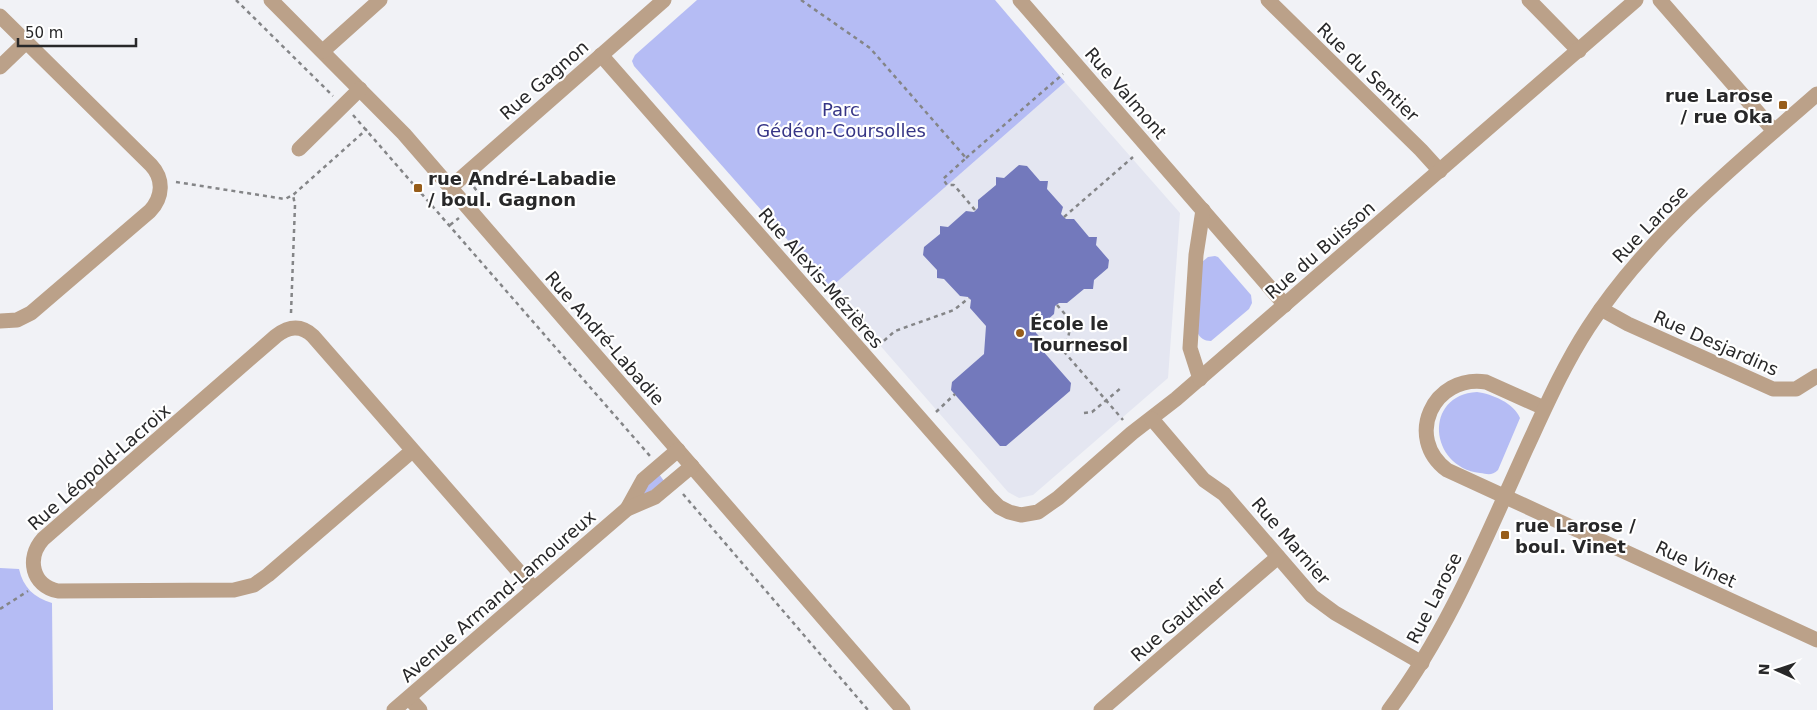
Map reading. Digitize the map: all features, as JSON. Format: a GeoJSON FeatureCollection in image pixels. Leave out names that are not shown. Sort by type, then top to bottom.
{"type":"FeatureCollection","features":[{"type":"Feature","properties":{"kind":"street","name":"Rue André-Labadie"},"geometry":{"type":"LineString","coordinates":[[271,0],[404,134],[903,710]]}},
{"type":"Feature","properties":{"kind":"street"},"geometry":{"type":"LineString","coordinates":[[323,51],[380,0]]}},
{"type":"Feature","properties":{"kind":"street","name":"Rue Gagnon"},"geometry":{"type":"LineString","coordinates":[[450,188],[664,0]]}},
{"type":"Feature","properties":{"kind":"street","name":"Rue Valmont"},"geometry":{"type":"LineString","coordinates":[[1020,0],[1285,305]]}},
{"type":"Feature","properties":{"kind":"street","name":"Rue du Sentier"},"geometry":{"type":"LineString","coordinates":[[1268,0],[1440,171]]}},
{"type":"Feature","properties":{"kind":"street"},"geometry":{"type":"LineString","coordinates":[[1529,0],[1579,50]]}},
{"type":"Feature","properties":{"kind":"street","name":"Rue du Buisson"},"geometry":{"type":"LineString","coordinates":[[1021,515],[1038,512],[1048,506],[1132,433],[1200,379],[1636,0]]}},
{"type":"Feature","properties":{"kind":"street"},"geometry":{"type":"LineString","coordinates":[[1660,0],[1774,131]]}},
{"type":"Feature","properties":{"kind":"street"},"geometry":{"type":"LineString","coordinates":[[0,16],[151,165],[157,174],[160,188],[156,203],[150,211],[31,313],[17,320],[0,321]]}},
{"type":"Feature","properties":{"kind":"street"},"geometry":{"type":"LineString","coordinates":[[0,67],[26,42]]}},
{"type":"Feature","properties":{"kind":"street","name":"Rue Alexis-Mézières"},"geometry":{"type":"LineString","coordinates":[[601,55],[984,491],[1004,510],[1021,515]]}},
{"type":"Feature","properties":{"kind":"street"},"geometry":{"type":"LineString","coordinates":[[299,149],[360,89]]}},
{"type":"Feature","properties":{"kind":"street","name":"Rue Larose"},"geometry":{"type":"LineString","coordinates":[[1390,710],[1422,663],[1450,613],[1544,408],[1574,352],[1601,308],[1650,248],[1686,210],[1817,94]]}},
{"type":"Feature","properties":{"kind":"street"},"geometry":{"type":"LineString","coordinates":[[1200,379],[1190,348],[1196,255],[1202,210]]}},
{"type":"Feature","properties":{"kind":"street","name":"Rue Desjardins"},"geometry":{"type":"LineString","coordinates":[[1601,308],[1628,324],[1773,389],[1796,389],[1817,376]]}},
{"type":"Feature","properties":{"kind":"street","name":"Rue Léopold-Lacroix"},"geometry":{"type":"LineString","coordinates":[[412,451],[268,575],[248,588],[58,592],[44,585],[34,572],[32,562],[34,552],[43,539],[276,336],[288,329],[301,328],[313,336],[534,589]]}},
{"type":"Feature","properties":{"kind":"street"},"geometry":{"type":"LineString","coordinates":[[1504,497],[1447,470],[1432,456],[1426,440],[1426,429],[1433,406],[1452,386],[1476,381],[1499,387],[1544,408]]}},
{"type":"Feature","properties":{"kind":"street","name":"Rue Marnier"},"geometry":{"type":"LineString","coordinates":[[1152,419],[1204,480],[1224,494],[1312,596],[1327,608],[1422,663]]}},
{"type":"Feature","properties":{"kind":"street","name":"Avenue Armand-Lamoureux"},"geometry":{"type":"LineString","coordinates":[[627,509],[644,480],[678,450]]}},
{"type":"Feature","properties":{"kind":"street","name":"Avenue Armand-Lamoureux"},"geometry":{"type":"LineString","coordinates":[[394,710],[627,509],[655,497],[692,466]]}},
{"type":"Feature","properties":{"kind":"street","name":"Rue Vinet"},"geometry":{"type":"LineString","coordinates":[[1504,497],[1817,640]]}},
{"type":"Feature","properties":{"kind":"street","name":"Rue Gauthier"},"geometry":{"type":"LineString","coordinates":[[1101,710],[1278,557]]}},
{"type":"Feature","properties":{"kind":"street"},"geometry":{"type":"LineString","coordinates":[[409,698],[420,710]]}},
{"type":"Feature","properties":{"kind":"path"},"geometry":{"type":"LineString","coordinates":[[236,0],[336,99]]}},
{"type":"Feature","properties":{"kind":"path"},"geometry":{"type":"LineString","coordinates":[[801,0],[856,36],[874,51],[966,158]]}},
{"type":"Feature","properties":{"kind":"path"},"geometry":{"type":"LineString","coordinates":[[976,210],[954,185],[947,185],[943,179],[1062,75]]}},
{"type":"Feature","properties":{"kind":"path"},"geometry":{"type":"LineString","coordinates":[[350,112],[367,129],[651,456]]}},
{"type":"Feature","properties":{"kind":"path"},"geometry":{"type":"LineString","coordinates":[[174,182],[285,199],[293,195],[367,129]]}},
{"type":"Feature","properties":{"kind":"path"},"geometry":{"type":"LineString","coordinates":[[1064,217],[1133,157]]}},
{"type":"Feature","properties":{"kind":"path"},"geometry":{"type":"LineString","coordinates":[[475,197],[475,188],[478,183]]}},
{"type":"Feature","properties":{"kind":"path"},"geometry":{"type":"LineString","coordinates":[[475,188],[479,194]]}},
{"type":"Feature","properties":{"kind":"path"},"geometry":{"type":"LineString","coordinates":[[290,318],[295,205],[293,195]]}},
{"type":"Feature","properties":{"kind":"path"},"geometry":{"type":"LineString","coordinates":[[878,346],[895,331],[954,310],[969,298]]}},
{"type":"Feature","properties":{"kind":"path"},"geometry":{"type":"LineString","coordinates":[[1042,346],[1060,347],[1068,340],[1071,321],[1057,305]]}},
{"type":"Feature","properties":{"kind":"path"},"geometry":{"type":"LineString","coordinates":[[1060,347],[1123,420]]}},
{"type":"Feature","properties":{"kind":"path"},"geometry":{"type":"LineString","coordinates":[[1084,413],[1092,412],[1121,388]]}},
{"type":"Feature","properties":{"kind":"path"},"geometry":{"type":"LineString","coordinates":[[936,412],[955,394]]}},
{"type":"Feature","properties":{"kind":"path"},"geometry":{"type":"LineString","coordinates":[[679,488],[868,710]]}},
{"type":"Feature","properties":{"kind":"path"},"geometry":{"type":"LineString","coordinates":[[0,610],[28,591]]}},
{"type":"Feature","properties":{"kind":"shaded area","name":"École le Tournesol"},"geometry":{"type":"Polygon","coordinates":[[[1065,82],[1180,213],[1168,378],[1033,495],[1019,498],[1008,492],[830,288],[1065,82]]]}},
{"type":"Feature","properties":{"kind":"green space","name":"Parc Gédéon-Coursolles"},"geometry":{"type":"Polygon","coordinates":[[[697,0],[995,0],[1065,82],[830,288],[634,66],[632,61],[635,55],[697,0]]]}},
{"type":"Feature","properties":{"kind":"green space"},"geometry":{"type":"Polygon","coordinates":[[[1208,257],[1218,257],[1251,295],[1252,303],[1249,309],[1209,341],[1199,336],[1197,332],[1202,262],[1208,257]]]}},
{"type":"Feature","properties":{"kind":"green space"},"geometry":{"type":"Polygon","coordinates":[[[1477,392],[1502,400],[1513,408],[1520,418],[1498,470],[1492,474],[1463,468],[1450,458],[1442,446],[1439,431],[1441,417],[1448,405],[1460,396],[1477,392]]]}},
{"type":"Feature","properties":{"kind":"green space"},"geometry":{"type":"Polygon","coordinates":[[[659,474],[664,481],[644,496],[641,492],[659,474]]]}},
{"type":"Feature","properties":{"kind":"green space"},"geometry":{"type":"Polygon","coordinates":[[[0,568],[19,569],[23,581],[30,591],[52,603],[53,710],[0,710],[0,568]]]}},
{"type":"Feature","properties":{"kind":"building"},"geometry":{"type":"Polygon","coordinates":[[[1019,165],[1027,166],[1040,181],[1048,181],[1047,189],[1063,207],[1061,214],[1066,219],[1074,219],[1089,237],[1097,237],[1096,245],[1109,260],[1108,268],[1094,280],[1093,289],[1084,289],[1067,303],[1059,303],[1055,306],[1054,314],[1036,330],[1036,333],[1043,340],[1042,350],[1071,383],[1070,391],[1006,446],[1000,446],[951,390],[952,382],[984,354],[986,326],[970,308],[971,300],[968,297],[960,296],[944,279],[937,278],[937,270],[923,255],[924,247],[940,234],[940,226],[948,227],[966,211],[974,212],[978,208],[978,200],[996,185],[996,177],[1004,178],[1019,165]]]}},
{"type":"Feature","properties":{"kind":"place","name":"rue Larose / rue Oka"},"geometry":{"type":"Point","coordinates":[1783,105]}},
{"type":"Feature","properties":{"kind":"place","name":"rue André-Labadie / boul. Gagnon"},"geometry":{"type":"Point","coordinates":[418,188]}},
{"type":"Feature","properties":{"kind":"place","name":"École le Tournesol"},"geometry":{"type":"Point","coordinates":[1020,333]}},
{"type":"Feature","properties":{"kind":"place","name":"rue Larose / boul. Vinet"},"geometry":{"type":"Point","coordinates":[1505,535]}}]}
